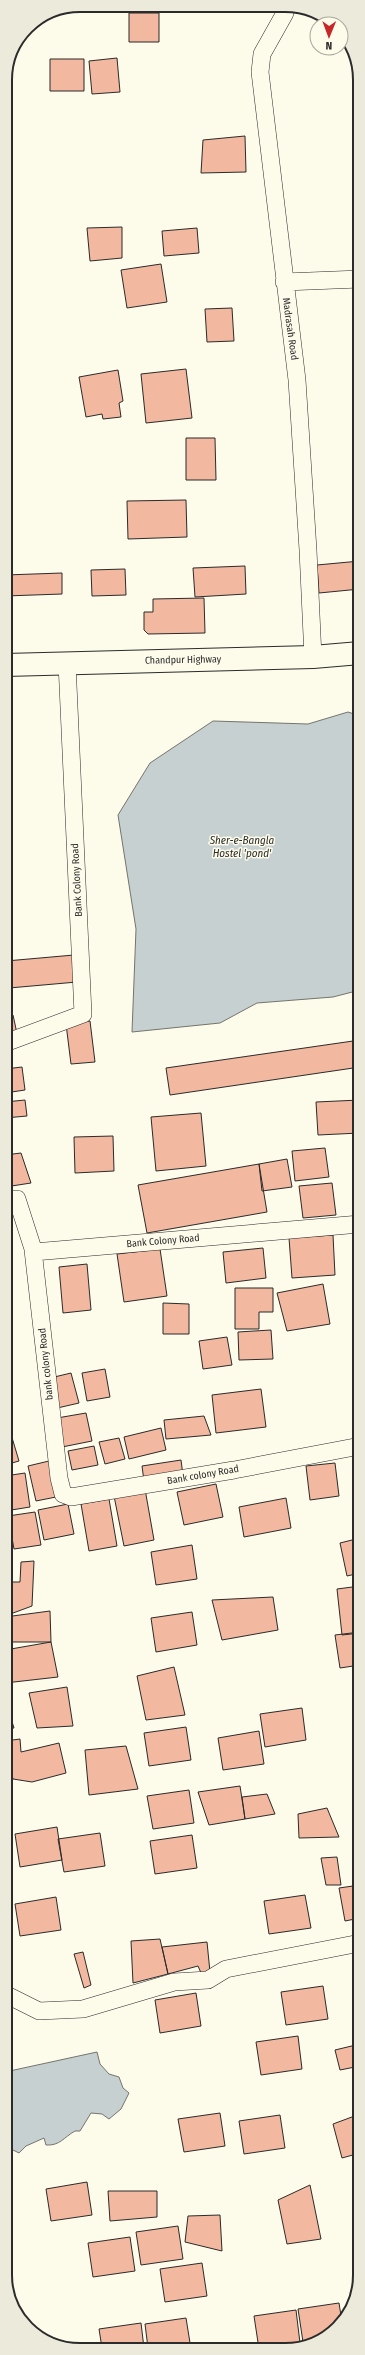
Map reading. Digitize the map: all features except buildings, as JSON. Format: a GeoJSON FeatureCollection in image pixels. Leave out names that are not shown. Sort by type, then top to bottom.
{"type":"FeatureCollection","features":[{"type":"Feature","properties":{"kind":"main road","name":"Chandpur Highway"},"geometry":{"type":"LineString","coordinates":[[12,665],[313,657],[353,654]]}},
{"type":"Feature","properties":{"kind":"street","name":"Madrasah Road"},"geometry":{"type":"LineString","coordinates":[[285,12],[262,54],[260,72],[284,282],[297,380],[313,657]]}},
{"type":"Feature","properties":{"kind":"street"},"geometry":{"type":"LineString","coordinates":[[284,282],[353,278]]}},
{"type":"Feature","properties":{"kind":"street","name":"Bank Colony Road"},"geometry":{"type":"LineString","coordinates":[[12,1040],[82,1014],[67,663]]}},
{"type":"Feature","properties":{"kind":"street"},"geometry":{"type":"LineString","coordinates":[[12,1199],[17,1199],[33,1250]]}},
{"type":"Feature","properties":{"kind":"street","name":"Bank Colony Road"},"geometry":{"type":"LineString","coordinates":[[33,1250],[353,1225]]}},
{"type":"Feature","properties":{"kind":"street","name":"bank colony Road"},"geometry":{"type":"LineString","coordinates":[[33,1250],[59,1478]]}},
{"type":"Feature","properties":{"kind":"street","name":"Bank colony Road"},"geometry":{"type":"LineString","coordinates":[[59,1478],[63,1494],[71,1497],[234,1470],[353,1447]]}},
{"type":"Feature","properties":{"kind":"street"},"geometry":{"type":"LineString","coordinates":[[12,1998],[39,2011],[83,2009],[174,1982],[208,1980],[226,1969],[353,1944]]}},
{"type":"Feature","properties":{"kind":"water","name":"Sher-e-Bangla Hostel 'pond'"},"geometry":{"type":"Polygon","coordinates":[[[348,712],[353,714],[353,992],[333,997],[257,1003],[220,1023],[132,1032],[136,929],[118,815],[150,763],[213,721],[308,724],[348,712]]]}},
{"type":"Feature","properties":{"kind":"water"},"geometry":{"type":"Polygon","coordinates":[[[97,2052],[100,2064],[109,2074],[119,2077],[123,2088],[129,2093],[121,2109],[109,2119],[102,2114],[91,2113],[80,2131],[71,2133],[62,2141],[51,2145],[46,2145],[44,2138],[26,2146],[19,2153],[12,2150],[12,2070],[97,2052]]]}}]}
